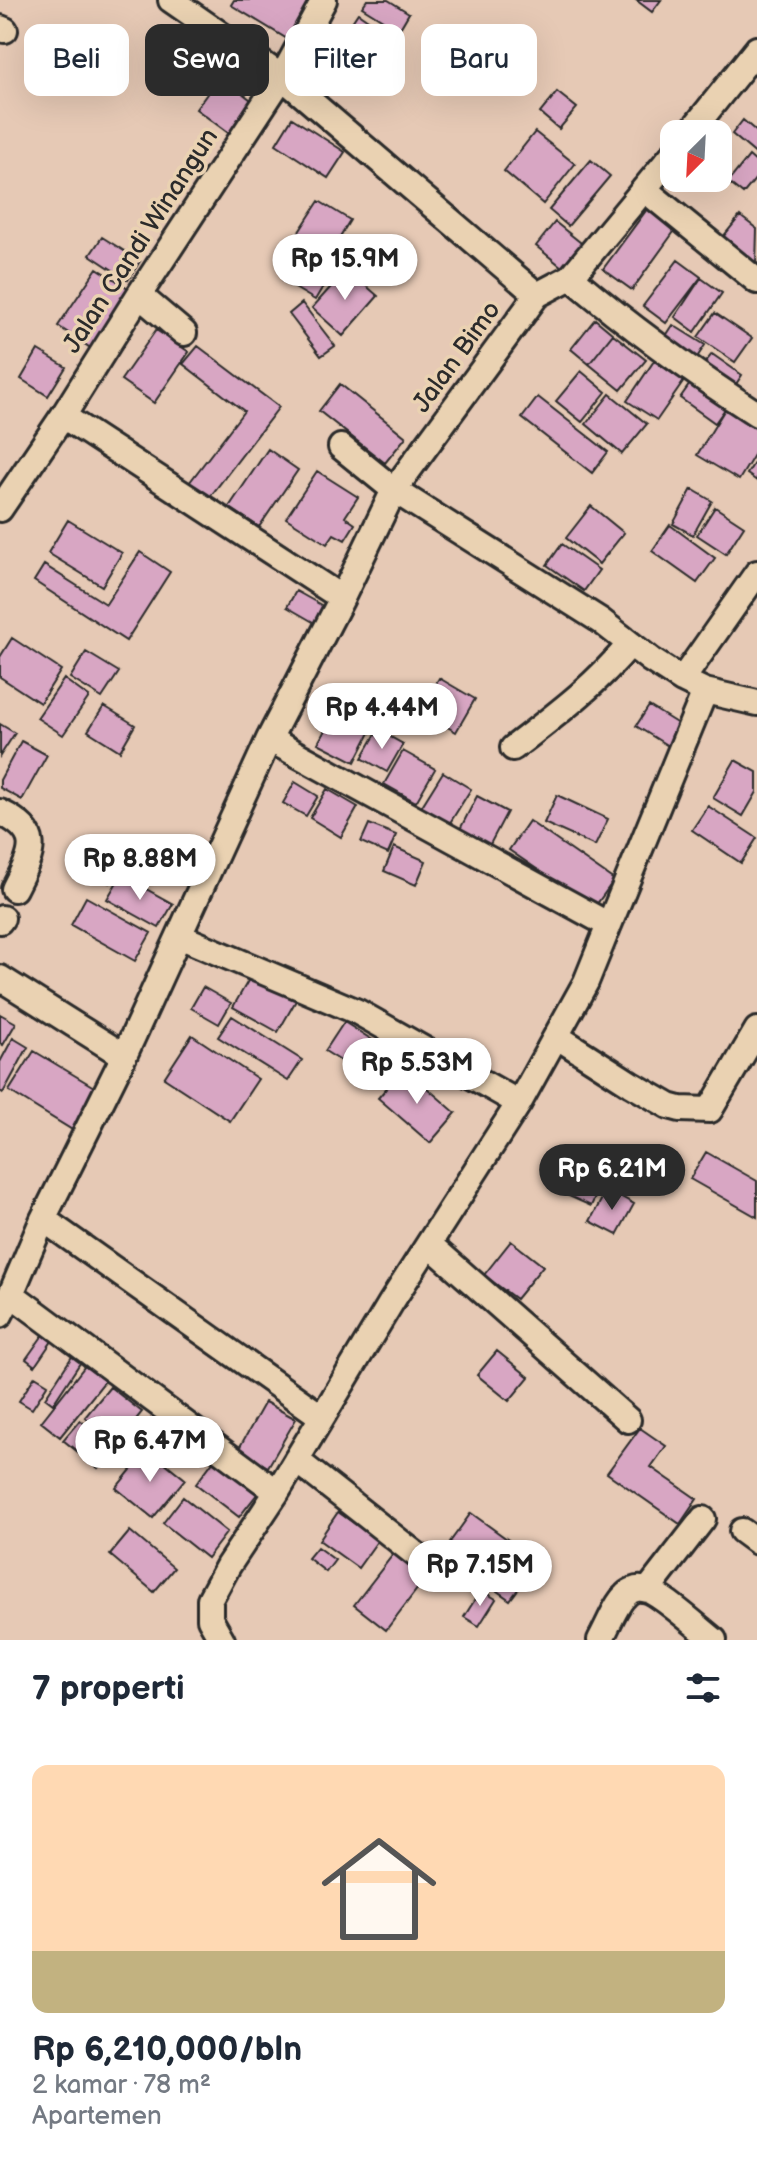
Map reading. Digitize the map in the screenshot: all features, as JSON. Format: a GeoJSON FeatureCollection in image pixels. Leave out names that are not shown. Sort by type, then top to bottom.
{"type":"FeatureCollection","features":[{"type":"Feature","properties":{"kind":"street","name":"Jalan Bimo"},"geometry":{"type":"LineString","coordinates":[[6,1304],[269,739],[394,490],[537,295],[282,77],[171,0]]}},
{"type":"Feature","properties":{"kind":"street","name":"Jalan Candi Winangun"},"geometry":{"type":"LineString","coordinates":[[0,508],[282,77],[324,0]]}},
{"type":"Feature","properties":{"kind":"street"},"geometry":{"type":"LineString","coordinates":[[700,120],[757,49]]}},
{"type":"Feature","properties":{"kind":"street"},"geometry":{"type":"LineString","coordinates":[[537,295],[571,277],[660,170]]}},
{"type":"Feature","properties":{"kind":"street"},"geometry":{"type":"LineString","coordinates":[[644,189],[757,281]]}},
{"type":"Feature","properties":{"kind":"street"},"geometry":{"type":"LineString","coordinates":[[571,277],[625,323],[757,414]]}},
{"type":"Feature","properties":{"kind":"street"},"geometry":{"type":"LineString","coordinates":[[139,295],[184,333]]}},
{"type":"Feature","properties":{"kind":"street"},"geometry":{"type":"LineString","coordinates":[[63,416],[342,598]]}},
{"type":"Feature","properties":{"kind":"street"},"geometry":{"type":"LineString","coordinates":[[341,447],[394,490],[601,621],[682,680],[705,691],[757,703]]}},
{"type":"Feature","properties":{"kind":"street"},"geometry":{"type":"LineString","coordinates":[[682,680],[757,573]]}},
{"type":"Feature","properties":{"kind":"street"},"geometry":{"type":"LineString","coordinates":[[513,748],[570,706],[630,644]]}},
{"type":"Feature","properties":{"kind":"street"},"geometry":{"type":"LineString","coordinates":[[222,1640],[210,1619],[210,1599],[519,1103],[586,982],[705,691]]}},
{"type":"Feature","properties":{"kind":"street"},"geometry":{"type":"LineString","coordinates":[[269,739],[609,925]]}},
{"type":"Feature","properties":{"kind":"street"},"geometry":{"type":"LineString","coordinates":[[0,812],[10,816],[25,830],[31,841],[31,856],[14,889]]}},
{"type":"Feature","properties":{"kind":"street"},"geometry":{"type":"LineString","coordinates":[[179,936],[358,1012],[519,1103]]}},
{"type":"Feature","properties":{"kind":"street"},"geometry":{"type":"LineString","coordinates":[[0,978],[124,1056]]}},
{"type":"Feature","properties":{"kind":"street"},"geometry":{"type":"LineString","coordinates":[[556,1036],[669,1106],[710,1110],[757,1030]]}},
{"type":"Feature","properties":{"kind":"street"},"geometry":{"type":"LineString","coordinates":[[43,1219],[322,1417]]}},
{"type":"Feature","properties":{"kind":"street"},"geometry":{"type":"LineString","coordinates":[[429,1244],[628,1420]]}},
{"type":"Feature","properties":{"kind":"street"},"geometry":{"type":"LineString","coordinates":[[6,1304],[277,1492]]}},
{"type":"Feature","properties":{"kind":"street"},"geometry":{"type":"LineString","coordinates":[[296,1460],[442,1575]]}},
{"type":"Feature","properties":{"kind":"street"},"geometry":{"type":"LineString","coordinates":[[648,1590],[703,1519]]}},
{"type":"Feature","properties":{"kind":"street"},"geometry":{"type":"LineString","coordinates":[[600,1640],[623,1597],[635,1589],[648,1590],[714,1640]]}},
{"type":"Feature","properties":{"kind":"building"},"geometry":{"type":"Polygon","coordinates":[[[234,0],[310,0],[317,4],[305,24],[285,24],[285,38],[269,28],[269,24],[262,24],[231,5],[234,0]]]}},
{"type":"Feature","properties":{"kind":"building"},"geometry":{"type":"Polygon","coordinates":[[[367,0],[388,0],[409,13],[403,24],[389,24],[362,7],[367,0]]]}},
{"type":"Feature","properties":{"kind":"building"},"geometry":{"type":"Polygon","coordinates":[[[636,0],[661,0],[652,12],[636,0]]]}},
{"type":"Feature","properties":{"kind":"building"},"geometry":{"type":"Polygon","coordinates":[[[358,13],[374,24],[351,24],[358,13]]]}},
{"type":"Feature","properties":{"kind":"building"},"geometry":{"type":"Polygon","coordinates":[[[557,92],[577,108],[559,129],[540,113],[557,92]]]}},
{"type":"Feature","properties":{"kind":"building"},"geometry":{"type":"Polygon","coordinates":[[[205,96],[246,96],[255,103],[231,135],[196,109],[205,96]]]}},
{"type":"Feature","properties":{"kind":"building"},"geometry":{"type":"Polygon","coordinates":[[[292,118],[345,152],[328,178],[276,144],[292,118]]]}},
{"type":"Feature","properties":{"kind":"building"},"geometry":{"type":"Polygon","coordinates":[[[743,120],[757,132],[757,155],[732,134],[743,120]]]}},
{"type":"Feature","properties":{"kind":"building"},"geometry":{"type":"Polygon","coordinates":[[[535,132],[575,164],[543,204],[504,171],[535,132]]]}},
{"type":"Feature","properties":{"kind":"building"},"geometry":{"type":"Polygon","coordinates":[[[749,156],[757,163],[757,177],[743,194],[732,185],[732,177],[749,156]]]}},
{"type":"Feature","properties":{"kind":"building"},"geometry":{"type":"Polygon","coordinates":[[[591,160],[610,176],[568,226],[549,210],[591,160]]]}},
{"type":"Feature","properties":{"kind":"building"},"geometry":{"type":"Polygon","coordinates":[[[319,201],[350,220],[327,258],[295,238],[319,201]]]}},
{"type":"Feature","properties":{"kind":"building"},"geometry":{"type":"Polygon","coordinates":[[[648,208],[676,229],[632,290],[603,269],[648,208]]]}},
{"type":"Feature","properties":{"kind":"building"},"geometry":{"type":"Polygon","coordinates":[[[740,216],[757,229],[756,265],[722,238],[740,216]]]}},
{"type":"Feature","properties":{"kind":"building"},"geometry":{"type":"Polygon","coordinates":[[[555,222],[586,247],[567,271],[536,246],[555,222]]]}},
{"type":"Feature","properties":{"kind":"building"},"geometry":{"type":"Polygon","coordinates":[[[102,237],[140,261],[128,280],[90,255],[102,237]]]}},
{"type":"Feature","properties":{"kind":"building"},"geometry":{"type":"Polygon","coordinates":[[[302,249],[334,268],[315,300],[283,281],[302,249]]]}},
{"type":"Feature","properties":{"kind":"building"},"geometry":{"type":"Polygon","coordinates":[[[678,260],[701,277],[666,323],[643,306],[678,260]]]}},
{"type":"Feature","properties":{"kind":"building"},"geometry":{"type":"Polygon","coordinates":[[[97,268],[131,290],[92,349],[58,326],[97,268]]]}},
{"type":"Feature","properties":{"kind":"building"},"geometry":{"type":"Polygon","coordinates":[[[347,269],[378,296],[343,336],[312,308],[347,269]]]}},
{"type":"Feature","properties":{"kind":"building"},"geometry":{"type":"Polygon","coordinates":[[[701,278],[722,293],[695,332],[675,317],[701,278]]]}},
{"type":"Feature","properties":{"kind":"building"},"geometry":{"type":"Polygon","coordinates":[[[302,303],[335,346],[321,356],[289,314],[302,303]]]}},
{"type":"Feature","properties":{"kind":"building"},"geometry":{"type":"Polygon","coordinates":[[[715,313],[752,338],[735,362],[698,337],[715,313]]]}},
{"type":"Feature","properties":{"kind":"building"},"geometry":{"type":"Polygon","coordinates":[[[595,319],[613,334],[589,364],[571,349],[595,319]]]}},
{"type":"Feature","properties":{"kind":"building"},"geometry":{"type":"Polygon","coordinates":[[[673,325],[705,345],[696,359],[664,339],[673,325]]]}},
{"type":"Feature","properties":{"kind":"building"},"geometry":{"type":"Polygon","coordinates":[[[156,330],[189,352],[154,403],[121,380],[156,330]]]}},
{"type":"Feature","properties":{"kind":"building"},"geometry":{"type":"Polygon","coordinates":[[[613,334],[646,360],[621,390],[589,364],[613,334]]]}},
{"type":"Feature","properties":{"kind":"building"},"geometry":{"type":"Polygon","coordinates":[[[198,346],[279,407],[206,502],[186,487],[244,411],[183,364],[198,346]]]}},
{"type":"Feature","properties":{"kind":"building"},"geometry":{"type":"Polygon","coordinates":[[[38,350],[66,367],[48,396],[21,379],[38,350]]]}},
{"type":"Feature","properties":{"kind":"building"},"geometry":{"type":"Polygon","coordinates":[[[712,354],[742,375],[734,387],[703,365],[712,354]]]}},
{"type":"Feature","properties":{"kind":"building"},"geometry":{"type":"Polygon","coordinates":[[[654,361],[684,381],[657,420],[627,401],[654,361]]]}},
{"type":"Feature","properties":{"kind":"building"},"geometry":{"type":"Polygon","coordinates":[[[581,371],[606,392],[582,422],[556,401],[581,371]]]}},
{"type":"Feature","properties":{"kind":"building"},"geometry":{"type":"Polygon","coordinates":[[[692,381],[727,406],[715,423],[680,398],[692,381]]]}},
{"type":"Feature","properties":{"kind":"building"},"geometry":{"type":"Polygon","coordinates":[[[340,384],[406,437],[385,463],[319,411],[340,384]]]}},
{"type":"Feature","properties":{"kind":"building"},"geometry":{"type":"Polygon","coordinates":[[[610,394],[647,424],[622,454],[586,424],[610,394]]]}},
{"type":"Feature","properties":{"kind":"building"},"geometry":{"type":"Polygon","coordinates":[[[538,397],[608,452],[592,473],[522,418],[538,397]]]}},
{"type":"Feature","properties":{"kind":"building"},"geometry":{"type":"Polygon","coordinates":[[[725,409],[757,427],[757,450],[739,480],[697,455],[725,409]]]}},
{"type":"Feature","properties":{"kind":"building"},"geometry":{"type":"Polygon","coordinates":[[[268,449],[298,470],[259,527],[229,507],[268,449]]]}},
{"type":"Feature","properties":{"kind":"building"},"geometry":{"type":"Polygon","coordinates":[[[757,460],[757,481],[747,474],[757,460]]]}},
{"type":"Feature","properties":{"kind":"building"},"geometry":{"type":"Polygon","coordinates":[[[317,471],[358,497],[345,517],[355,524],[345,540],[334,534],[327,544],[286,518],[317,471]]]}},
{"type":"Feature","properties":{"kind":"building"},"geometry":{"type":"Polygon","coordinates":[[[692,489],[712,501],[693,535],[673,524],[692,489]]]}},
{"type":"Feature","properties":{"kind":"building"},"geometry":{"type":"Polygon","coordinates":[[[591,506],[624,533],[599,564],[566,538],[591,506]]]}},
{"type":"Feature","properties":{"kind":"building"},"geometry":{"type":"Polygon","coordinates":[[[715,507],[744,526],[726,554],[697,535],[715,507]]]}},
{"type":"Feature","properties":{"kind":"building"},"geometry":{"type":"Polygon","coordinates":[[[68,520],[122,553],[102,586],[48,553],[68,520]]]}},
{"type":"Feature","properties":{"kind":"building"},"geometry":{"type":"Polygon","coordinates":[[[670,525],[715,558],[697,583],[652,551],[670,525]]]}},
{"type":"Feature","properties":{"kind":"building"},"geometry":{"type":"Polygon","coordinates":[[[562,544],[599,570],[584,591],[547,565],[562,544]]]}},
{"type":"Feature","properties":{"kind":"building"},"geometry":{"type":"Polygon","coordinates":[[[140,552],[170,572],[126,641],[34,581],[44,565],[106,604],[140,552]]]}},
{"type":"Feature","properties":{"kind":"building"},"geometry":{"type":"Polygon","coordinates":[[[296,591],[330,610],[320,626],[287,607],[296,591]]]}},
{"type":"Feature","properties":{"kind":"building"},"geometry":{"type":"Polygon","coordinates":[[[12,638],[61,670],[40,703],[0,677],[0,657],[12,638]]]}},
{"type":"Feature","properties":{"kind":"building"},"geometry":{"type":"Polygon","coordinates":[[[86,652],[119,672],[102,698],[70,678],[86,652]]]}},
{"type":"Feature","properties":{"kind":"building"},"geometry":{"type":"Polygon","coordinates":[[[439,678],[475,699],[456,732],[420,711],[439,678]]]}},
{"type":"Feature","properties":{"kind":"building"},"geometry":{"type":"Polygon","coordinates":[[[64,679],[89,697],[63,735],[37,718],[64,679]]]}},
{"type":"Feature","properties":{"kind":"building"},"geometry":{"type":"Polygon","coordinates":[[[378,687],[411,706],[397,730],[363,711],[378,687]]]}},
{"type":"Feature","properties":{"kind":"building"},"geometry":{"type":"Polygon","coordinates":[[[104,706],[135,725],[120,751],[88,731],[104,706]]]}},
{"type":"Feature","properties":{"kind":"building"},"geometry":{"type":"Polygon","coordinates":[[[338,706],[374,725],[355,762],[318,743],[338,706]]]}},
{"type":"Feature","properties":{"kind":"building"},"geometry":{"type":"Polygon","coordinates":[[[649,706],[686,729],[673,749],[636,726],[649,706]]]}},
{"type":"Feature","properties":{"kind":"building"},"geometry":{"type":"Polygon","coordinates":[[[0,724],[15,733],[0,756],[0,724]]]}},
{"type":"Feature","properties":{"kind":"building"},"geometry":{"type":"Polygon","coordinates":[[[378,730],[403,744],[387,772],[362,758],[378,730]]]}},
{"type":"Feature","properties":{"kind":"building"},"geometry":{"type":"Polygon","coordinates":[[[21,741],[47,755],[22,800],[0,788],[0,780],[21,741]]]}},
{"type":"Feature","properties":{"kind":"building"},"geometry":{"type":"Polygon","coordinates":[[[403,751],[435,769],[416,802],[384,784],[403,751]]]}},
{"type":"Feature","properties":{"kind":"building"},"geometry":{"type":"Polygon","coordinates":[[[735,760],[757,772],[757,792],[743,816],[713,798],[735,760]]]}},
{"type":"Feature","properties":{"kind":"building"},"geometry":{"type":"Polygon","coordinates":[[[443,772],[471,789],[448,826],[420,809],[443,772]]]}},
{"type":"Feature","properties":{"kind":"building"},"geometry":{"type":"Polygon","coordinates":[[[295,782],[318,796],[306,816],[283,803],[295,782]]]}},
{"type":"Feature","properties":{"kind":"building"},"geometry":{"type":"Polygon","coordinates":[[[327,789],[358,807],[341,837],[310,818],[327,789]]]}},
{"type":"Feature","properties":{"kind":"building"},"geometry":{"type":"Polygon","coordinates":[[[557,795],[608,819],[595,846],[544,823],[557,795]]]}},
{"type":"Feature","properties":{"kind":"building"},"geometry":{"type":"Polygon","coordinates":[[[477,796],[507,812],[486,852],[456,837],[477,796]]]}},
{"type":"Feature","properties":{"kind":"building"},"geometry":{"type":"Polygon","coordinates":[[[708,806],[757,838],[741,863],[692,830],[708,806]]]}},
{"type":"Feature","properties":{"kind":"building"},"geometry":{"type":"Polygon","coordinates":[[[529,821],[614,880],[594,908],[509,850],[529,821]]]}},
{"type":"Feature","properties":{"kind":"building"},"geometry":{"type":"Polygon","coordinates":[[[369,824],[396,835],[388,854],[361,842],[369,824]]]}},
{"type":"Feature","properties":{"kind":"building"},"geometry":{"type":"Polygon","coordinates":[[[104,836],[130,854],[109,883],[84,866],[104,836]]]}},
{"type":"Feature","properties":{"kind":"building"},"geometry":{"type":"Polygon","coordinates":[[[394,847],[426,861],[416,885],[384,871],[394,847]]]}},
{"type":"Feature","properties":{"kind":"building"},"geometry":{"type":"Polygon","coordinates":[[[121,875],[173,904],[159,928],[107,899],[121,875]]]}},
{"type":"Feature","properties":{"kind":"building"},"geometry":{"type":"Polygon","coordinates":[[[86,897],[151,933],[135,961],[71,925],[86,897]]]}},
{"type":"Feature","properties":{"kind":"building"},"geometry":{"type":"Polygon","coordinates":[[[253,972],[298,997],[278,1032],[233,1007],[253,972]]]}},
{"type":"Feature","properties":{"kind":"building"},"geometry":{"type":"Polygon","coordinates":[[[203,987],[231,1003],[219,1024],[191,1008],[203,987]]]}},
{"type":"Feature","properties":{"kind":"building"},"geometry":{"type":"Polygon","coordinates":[[[0,1014],[16,1023],[3,1045],[0,1043],[0,1014]]]}},
{"type":"Feature","properties":{"kind":"building"},"geometry":{"type":"Polygon","coordinates":[[[232,1016],[302,1060],[288,1081],[218,1037],[232,1016]]]}},
{"type":"Feature","properties":{"kind":"building"},"geometry":{"type":"Polygon","coordinates":[[[344,1022],[374,1041],[355,1070],[325,1051],[344,1022]]]}},
{"type":"Feature","properties":{"kind":"building"},"geometry":{"type":"Polygon","coordinates":[[[192,1035],[258,1079],[230,1121],[164,1078],[192,1035]]]}},
{"type":"Feature","properties":{"kind":"building"},"geometry":{"type":"Polygon","coordinates":[[[13,1038],[28,1047],[3,1093],[0,1091],[0,1062],[13,1038]]]}},
{"type":"Feature","properties":{"kind":"building"},"geometry":{"type":"Polygon","coordinates":[[[34,1051],[104,1093],[79,1134],[9,1091],[34,1051]]]}},
{"type":"Feature","properties":{"kind":"building"},"geometry":{"type":"Polygon","coordinates":[[[404,1068],[456,1113],[430,1143],[378,1098],[404,1068]]]}},
{"type":"Feature","properties":{"kind":"building"},"geometry":{"type":"Polygon","coordinates":[[[706,1152],[757,1181],[757,1217],[690,1179],[706,1152]]]}},
{"type":"Feature","properties":{"kind":"building"},"geometry":{"type":"Polygon","coordinates":[[[564,1164],[603,1181],[591,1206],[553,1189],[564,1164]]]}},
{"type":"Feature","properties":{"kind":"building"},"geometry":{"type":"Polygon","coordinates":[[[607,1189],[634,1204],[617,1235],[590,1221],[607,1189]]]}},
{"type":"Feature","properties":{"kind":"building"},"geometry":{"type":"Polygon","coordinates":[[[511,1241],[543,1266],[516,1299],[484,1275],[511,1241]]]}},
{"type":"Feature","properties":{"kind":"building"},"geometry":{"type":"Polygon","coordinates":[[[43,1335],[52,1341],[35,1366],[26,1359],[43,1335]]]}},
{"type":"Feature","properties":{"kind":"building"},"geometry":{"type":"Polygon","coordinates":[[[497,1351],[529,1377],[509,1401],[477,1375],[497,1351]]]}},
{"type":"Feature","properties":{"kind":"building"},"geometry":{"type":"Polygon","coordinates":[[[73,1355],[82,1360],[53,1404],[45,1398],[73,1355]]]}},
{"type":"Feature","properties":{"kind":"building"},"geometry":{"type":"Polygon","coordinates":[[[85,1366],[105,1381],[60,1437],[41,1422],[85,1366]]]}},
{"type":"Feature","properties":{"kind":"building"},"geometry":{"type":"Polygon","coordinates":[[[35,1376],[48,1384],[32,1409],[19,1401],[35,1376]]]}},
{"type":"Feature","properties":{"kind":"building"},"geometry":{"type":"Polygon","coordinates":[[[110,1387],[142,1412],[117,1443],[85,1417],[110,1387]]]}},
{"type":"Feature","properties":{"kind":"building"},"geometry":{"type":"Polygon","coordinates":[[[265,1402],[296,1419],[268,1467],[238,1450],[265,1402]]]}},
{"type":"Feature","properties":{"kind":"building"},"geometry":{"type":"Polygon","coordinates":[[[80,1420],[114,1448],[98,1468],[63,1440],[80,1420]]]}},
{"type":"Feature","properties":{"kind":"building"},"geometry":{"type":"Polygon","coordinates":[[[640,1428],[666,1446],[651,1467],[697,1499],[680,1524],[607,1473],[640,1428]]]}},
{"type":"Feature","properties":{"kind":"building"},"geometry":{"type":"Polygon","coordinates":[[[148,1449],[185,1479],[153,1518],[116,1488],[148,1449]]]}},
{"type":"Feature","properties":{"kind":"building"},"geometry":{"type":"Polygon","coordinates":[[[217,1456],[261,1489],[239,1517],[196,1484],[217,1456]]]}},
{"type":"Feature","properties":{"kind":"building"},"geometry":{"type":"Polygon","coordinates":[[[183,1497],[227,1532],[207,1558],[163,1523],[183,1497]]]}},
{"type":"Feature","properties":{"kind":"building"},"geometry":{"type":"Polygon","coordinates":[[[338,1512],[378,1540],[358,1568],[319,1540],[338,1512]]]}},
{"type":"Feature","properties":{"kind":"building"},"geometry":{"type":"Polygon","coordinates":[[[471,1513],[511,1542],[490,1571],[450,1542],[471,1513]]]}},
{"type":"Feature","properties":{"kind":"building"},"geometry":{"type":"Polygon","coordinates":[[[130,1531],[174,1568],[154,1592],[110,1555],[130,1531]]]}},
{"type":"Feature","properties":{"kind":"building"},"geometry":{"type":"Polygon","coordinates":[[[317,1547],[335,1560],[326,1572],[308,1558],[317,1547]]]}},
{"type":"Feature","properties":{"kind":"building"},"geometry":{"type":"Polygon","coordinates":[[[395,1552],[427,1576],[386,1630],[354,1605],[395,1552]]]}},
{"type":"Feature","properties":{"kind":"building"},"geometry":{"type":"Polygon","coordinates":[[[513,1554],[533,1569],[510,1600],[490,1586],[513,1554]]]}},
{"type":"Feature","properties":{"kind":"building"},"geometry":{"type":"Polygon","coordinates":[[[481,1590],[496,1599],[479,1626],[464,1617],[481,1590]]]}}]}
